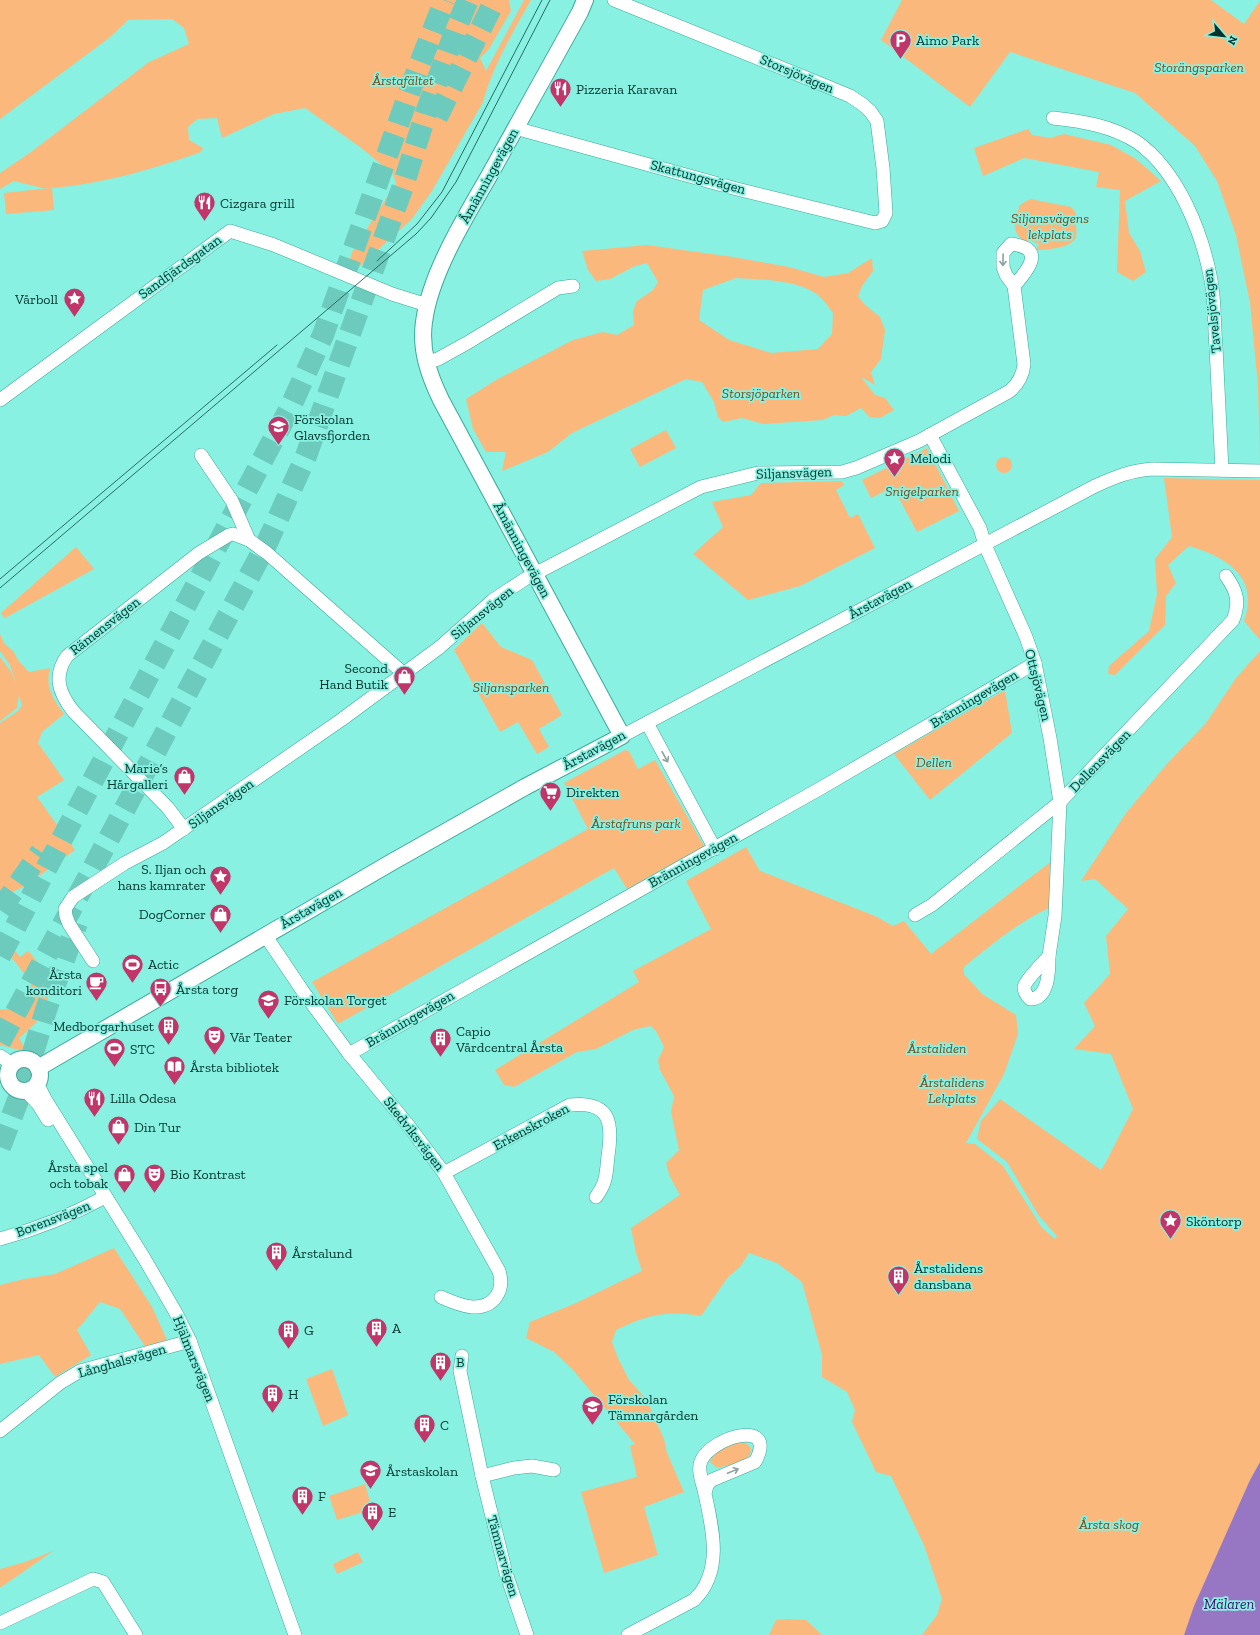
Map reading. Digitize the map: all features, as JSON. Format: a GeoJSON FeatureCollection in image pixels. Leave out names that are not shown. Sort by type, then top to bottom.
{"type":"FeatureCollection","features":[{"type":"Feature","properties":{"kind":"street","name":"Åmänningevägen"},"geometry":{"type":"LineString","coordinates":[[585,0],[577,18],[473,204],[440,267],[427,305],[423,338],[426,363],[432,382],[622,736]]}},
{"type":"Feature","properties":{"kind":"street","name":"Storsjövägen"},"geometry":{"type":"LineString","coordinates":[[616,0],[850,96],[862,104],[870,111],[877,121],[883,168],[886,213],[882,221]]}},
{"type":"Feature","properties":{"kind":"street","name":"Tavelsjövägen"},"geometry":{"type":"LineString","coordinates":[[1053,118],[1078,120],[1096,124],[1120,133],[1137,142],[1160,162],[1177,185],[1202,243],[1211,281],[1222,470]]}},
{"type":"Feature","properties":{"kind":"street","name":"Skattungsvägen"},"geometry":{"type":"LineString","coordinates":[[515,128],[733,188],[875,223],[882,221]]}},
{"type":"Feature","properties":{"kind":"street","name":"Sandfjärdsgatan"},"geometry":{"type":"LineString","coordinates":[[0,400],[230,231],[274,245],[386,292],[427,305]]}},
{"type":"Feature","properties":{"kind":"street"},"geometry":{"type":"LineString","coordinates":[[426,363],[438,359],[461,346],[558,288],[573,286]]}},
{"type":"Feature","properties":{"kind":"street","name":"Siljansvägen"},"geometry":{"type":"LineString","coordinates":[[93,961],[69,924],[66,916],[65,909],[73,897],[125,863],[163,843],[341,720],[440,647],[493,600],[535,574],[701,487],[758,473],[842,472],[856,468],[919,441],[1006,393],[1019,382],[1024,364],[1014,286]]}},
{"type":"Feature","properties":{"kind":"street","name":"Ottsjövägen"},"geometry":{"type":"LineString","coordinates":[[930,434],[980,528],[985,544],[1026,637],[1035,663],[1050,738],[1060,802],[1055,916],[1049,956]]}},
{"type":"Feature","properties":{"kind":"street","name":"Rämensvägen"},"geometry":{"type":"LineString","coordinates":[[201,455],[232,501],[249,540]]}},
{"type":"Feature","properties":{"kind":"street","name":"Årstavägen"},"geometry":{"type":"LineString","coordinates":[[34,1081],[265,935],[525,787],[1095,486],[1121,474],[1136,470],[1165,469],[1260,472]]}},
{"type":"Feature","properties":{"kind":"street","name":"Rämensvägen"},"geometry":{"type":"LineString","coordinates":[[184,829],[168,808],[73,711],[62,694],[59,685],[59,671],[67,656],[199,553],[229,534],[249,540],[276,561],[403,673]]}},
{"type":"Feature","properties":{"kind":"street","name":"Dellensvägen"},"geometry":{"type":"LineString","coordinates":[[915,915],[932,905],[1060,802],[1233,620],[1237,612],[1237,595],[1234,586],[1226,576]]}},
{"type":"Feature","properties":{"kind":"street","name":"Bränningevägen"},"geometry":{"type":"LineString","coordinates":[[349,1054],[872,759],[1035,663]]}},
{"type":"Feature","properties":{"kind":"street"},"geometry":{"type":"LineString","coordinates":[[646,723],[714,848]]}},
{"type":"Feature","properties":{"kind":"street","name":"Skedviksvägen"},"geometry":{"type":"LineString","coordinates":[[265,935],[302,990],[349,1054],[444,1173],[499,1271],[502,1285],[499,1293],[487,1304],[470,1307],[441,1297]]}},
{"type":"Feature","properties":{"kind":"street"},"geometry":{"type":"LineString","coordinates":[[6,1060],[31,1060],[34,1081],[15,1089],[4,1081],[7,1074],[6,1060]]}},
{"type":"Feature","properties":{"kind":"street","name":"Hjälmarsvägen"},"geometry":{"type":"LineString","coordinates":[[34,1081],[38,1104],[102,1199],[153,1289],[186,1342],[295,1635]]}},
{"type":"Feature","properties":{"kind":"street","name":"Erkenskroken"},"geometry":{"type":"LineString","coordinates":[[444,1173],[570,1104],[583,1103],[591,1105],[603,1112],[610,1124],[611,1140],[604,1186],[596,1197]]}},
{"type":"Feature","properties":{"kind":"street","name":"Borensvägen"},"geometry":{"type":"LineString","coordinates":[[0,1239],[29,1231],[91,1206],[102,1199]]}},
{"type":"Feature","properties":{"kind":"street","name":"Hjälmarsvägen"},"geometry":{"type":"LineString","coordinates":[[186,1342],[286,1635]]}},
{"type":"Feature","properties":{"kind":"street","name":"Långhalsvägen"},"geometry":{"type":"LineString","coordinates":[[0,1431],[60,1383],[80,1371],[186,1342]]}},
{"type":"Feature","properties":{"kind":"street","name":"Tämnarvägen"},"geometry":{"type":"LineString","coordinates":[[462,1356],[460,1371],[482,1476],[506,1573],[527,1635]]}},
{"type":"Feature","properties":{"kind":"street"},"geometry":{"type":"LineString","coordinates":[[628,1635],[694,1600],[702,1591],[709,1580],[714,1554],[705,1494],[700,1476],[700,1462],[710,1450],[718,1444],[735,1437],[750,1434],[755,1436],[759,1442],[759,1451],[755,1462],[712,1480],[707,1485],[705,1494]]}},
{"type":"Feature","properties":{"kind":"street"},"geometry":{"type":"LineString","coordinates":[[482,1476],[514,1468],[532,1466],[554,1470]]}},
{"type":"Feature","properties":{"kind":"street"},"geometry":{"type":"LineString","coordinates":[[0,1623],[93,1579],[103,1582],[136,1635]]}},
{"type":"Feature","properties":{"kind":"green space","name":"Årstafältet"},"geometry":{"type":"Polygon","coordinates":[[[0,0],[509,0],[511,11],[489,49],[480,58],[486,71],[524,0],[531,0],[498,62],[483,102],[432,191],[411,220],[358,268],[349,262],[352,252],[396,183],[393,174],[360,147],[305,108],[274,114],[222,138],[217,118],[197,119],[188,127],[189,140],[203,148],[201,152],[128,175],[90,183],[52,188],[54,210],[6,214],[4,193],[49,188],[42,188],[14,181],[0,189],[0,173],[31,152],[149,62],[189,44],[184,28],[172,19],[128,20],[109,38],[0,119],[0,0]]]}},
{"type":"Feature","properties":{"kind":"green space","name":"Storängsparken"},"geometry":{"type":"Polygon","coordinates":[[[902,0],[1211,0],[1244,24],[1260,1],[1260,461],[1258,386],[1250,303],[1236,235],[1217,181],[1195,146],[1135,93],[1010,52],[970,107],[881,40],[902,0]]]}},
{"type":"Feature","properties":{"kind":"green space"},"geometry":{"type":"Polygon","coordinates":[[[1028,129],[1032,135],[1050,138],[1064,134],[1111,145],[1136,159],[1161,181],[1125,201],[1129,233],[1140,251],[1146,272],[1133,281],[1117,272],[1120,190],[1096,187],[1099,172],[1024,158],[983,176],[974,148],[1028,129]]]}},
{"type":"Feature","properties":{"kind":"green space","name":"Siljansvägens lekplats"},"geometry":{"type":"Polygon","coordinates":[[[1030,199],[1071,207],[1076,217],[1076,237],[1074,241],[1064,246],[1040,250],[1036,250],[1039,244],[1029,240],[1026,244],[1015,230],[1015,222],[1020,205],[1030,199]]]}},
{"type":"Feature","properties":{"kind":"green space","name":"Storsjöparken"},"geometry":{"type":"Polygon","coordinates":[[[647,245],[733,257],[789,267],[824,277],[848,273],[872,258],[873,271],[862,286],[858,296],[865,305],[880,317],[885,330],[881,359],[871,372],[875,385],[861,377],[875,395],[885,398],[894,410],[880,418],[869,417],[861,408],[846,416],[834,415],[823,420],[763,424],[742,418],[723,422],[718,417],[714,402],[702,382],[686,379],[572,433],[548,452],[502,471],[506,452],[486,452],[473,429],[466,399],[496,380],[573,340],[603,332],[617,335],[634,325],[633,311],[637,301],[653,290],[658,282],[647,263],[635,266],[610,279],[596,281],[588,270],[582,251],[647,245]],[[736,278],[703,290],[699,320],[729,340],[771,353],[818,349],[832,334],[833,313],[814,292],[793,284],[782,282],[736,278]]]}},
{"type":"Feature","properties":{"kind":"green space"},"geometry":{"type":"Polygon","coordinates":[[[666,430],[676,448],[640,467],[630,449],[666,430]]]}},
{"type":"Feature","properties":{"kind":"green space","name":"Snigelparken"},"geometry":{"type":"Polygon","coordinates":[[[927,448],[959,511],[917,532],[893,487],[871,498],[862,480],[927,448]]]}},
{"type":"Feature","properties":{"kind":"green space"},"geometry":{"type":"Polygon","coordinates":[[[1004,457],[1010,459],[1012,465],[1010,471],[1004,473],[998,471],[996,465],[998,459],[1004,457]]]}},
{"type":"Feature","properties":{"kind":"green space"},"geometry":{"type":"Polygon","coordinates":[[[1164,478],[1260,480],[1260,640],[1244,621],[1248,606],[1247,592],[1243,581],[1236,571],[1227,563],[1215,556],[1189,546],[1168,565],[1176,583],[1166,596],[1165,625],[1115,675],[1108,674],[1109,666],[1149,631],[1157,594],[1155,559],[1172,537],[1164,478]]]}},
{"type":"Feature","properties":{"kind":"green space"},"geometry":{"type":"Polygon","coordinates":[[[842,481],[844,485],[836,490],[850,518],[858,514],[875,548],[800,586],[748,600],[693,554],[723,527],[712,502],[751,495],[761,483],[842,481]]]}},
{"type":"Feature","properties":{"kind":"green space"},"geometry":{"type":"Polygon","coordinates":[[[76,547],[94,569],[5,618],[1,613],[76,547]]]}},
{"type":"Feature","properties":{"kind":"green space","name":"Siljansparken"},"geometry":{"type":"Polygon","coordinates":[[[482,623],[501,647],[532,660],[562,715],[539,729],[549,747],[537,754],[518,722],[500,732],[454,650],[482,623]]]}},
{"type":"Feature","properties":{"kind":"green space"},"geometry":{"type":"Polygon","coordinates":[[[0,634],[4,643],[13,651],[18,660],[29,672],[50,668],[49,687],[53,698],[64,714],[42,732],[38,743],[64,780],[37,797],[75,850],[25,886],[0,898],[0,723],[18,711],[22,706],[19,695],[17,708],[0,721],[0,657],[12,673],[17,686],[10,665],[0,651],[0,634]]]}},
{"type":"Feature","properties":{"kind":"green space","name":"Årsta skog"},"geometry":{"type":"Polygon","coordinates":[[[1260,651],[1260,1462],[1250,1480],[1184,1635],[922,1635],[937,1615],[942,1599],[924,1545],[891,1476],[876,1472],[852,1422],[855,1410],[847,1392],[822,1377],[822,1355],[802,1282],[777,1263],[749,1253],[740,1267],[728,1277],[701,1316],[689,1314],[657,1315],[647,1317],[616,1330],[612,1342],[618,1358],[629,1380],[647,1400],[664,1439],[667,1453],[684,1492],[644,1507],[658,1555],[604,1573],[581,1492],[637,1477],[630,1446],[635,1444],[573,1370],[554,1352],[526,1338],[530,1322],[576,1303],[642,1271],[636,1253],[631,1228],[680,1195],[670,1177],[666,1163],[679,1150],[671,1112],[674,1096],[660,1070],[658,1060],[664,1047],[656,1031],[650,1026],[633,1030],[596,1049],[577,1052],[514,1087],[504,1085],[495,1070],[639,982],[633,971],[711,929],[686,881],[746,847],[760,871],[875,916],[893,926],[904,921],[931,954],[1053,860],[1052,889],[1049,908],[1015,927],[994,943],[964,967],[964,974],[982,994],[1016,1015],[1018,1034],[1004,1074],[966,1143],[975,1144],[1003,1166],[1042,1228],[1055,1239],[1057,1236],[1039,1216],[1007,1162],[977,1139],[981,1121],[1000,1099],[1101,1170],[1106,1162],[1133,1109],[1111,1054],[1074,1049],[1095,1026],[1084,1003],[1110,974],[1106,936],[1128,909],[1095,879],[1081,881],[1126,813],[1166,765],[1206,723],[1236,678],[1260,651]]]}},
{"type":"Feature","properties":{"kind":"green space","name":"Dellen"},"geometry":{"type":"Polygon","coordinates":[[[1005,690],[1012,733],[930,800],[894,754],[1005,690]]]}},
{"type":"Feature","properties":{"kind":"green space","name":"Årstafruns park"},"geometry":{"type":"Polygon","coordinates":[[[625,750],[629,751],[638,769],[655,760],[704,846],[627,889],[614,868],[338,1024],[312,982],[588,829],[564,783],[625,750]]]}},
{"type":"Feature","properties":{"kind":"green space"},"geometry":{"type":"Polygon","coordinates":[[[0,932],[20,957],[28,951],[54,981],[47,1001],[35,1016],[37,1022],[19,1038],[24,1047],[23,1051],[0,1045],[0,1009],[20,1010],[30,1003],[31,982],[0,943],[0,932]]]}},
{"type":"Feature","properties":{"kind":"green space"},"geometry":{"type":"Polygon","coordinates":[[[114,1248],[152,1307],[167,1340],[145,1346],[120,1309],[100,1302],[77,1330],[91,1355],[55,1377],[39,1355],[0,1364],[0,1285],[55,1274],[114,1248]]]}},
{"type":"Feature","properties":{"kind":"green space"},"geometry":{"type":"Polygon","coordinates":[[[332,1369],[348,1415],[323,1426],[306,1379],[332,1369]]]}},
{"type":"Feature","properties":{"kind":"green space"},"geometry":{"type":"Polygon","coordinates":[[[742,1442],[746,1443],[751,1448],[750,1455],[744,1461],[717,1468],[710,1462],[712,1457],[719,1450],[732,1444],[742,1442]]]}},
{"type":"Feature","properties":{"kind":"green space"},"geometry":{"type":"Polygon","coordinates":[[[365,1484],[372,1509],[337,1520],[329,1496],[365,1484]]]}},
{"type":"Feature","properties":{"kind":"green space"},"geometry":{"type":"Polygon","coordinates":[[[53,1551],[0,1588],[0,1569],[25,1562],[53,1551]]]}},
{"type":"Feature","properties":{"kind":"green space"},"geometry":{"type":"Polygon","coordinates":[[[358,1552],[363,1562],[337,1574],[333,1564],[358,1552]]]}},
{"type":"Feature","properties":{"kind":"green space"},"geometry":{"type":"Polygon","coordinates":[[[776,1620],[806,1620],[822,1635],[769,1635],[776,1620]]]}},
{"type":"Feature","properties":{"kind":"water","name":"Mälaren"},"geometry":{"type":"Polygon","coordinates":[[[1260,1462],[1260,1635],[1184,1635],[1194,1606],[1250,1480],[1260,1462]]]}},
{"type":"Feature","properties":{"kind":"tunnel"},"geometry":{"type":"LineString","coordinates":[[0,956],[290,408],[323,335],[417,71],[445,0]]}},
{"type":"Feature","properties":{"kind":"tunnel"},"geometry":{"type":"LineString","coordinates":[[0,1042],[267,543],[306,456],[403,186],[426,113],[457,26],[468,0]]}},
{"type":"Feature","properties":{"kind":"tunnel"},"geometry":{"type":"LineString","coordinates":[[437,117],[495,0]]}},
{"type":"Feature","properties":{"kind":"tunnel"},"geometry":{"type":"LineString","coordinates":[[0,910],[41,852]]}},
{"type":"Feature","properties":{"kind":"tunnel"},"geometry":{"type":"LineString","coordinates":[[0,1147],[20,1095],[46,1010],[77,923]]}},
{"type":"Feature","properties":{"kind":"tram line"},"geometry":{"type":"LineString","coordinates":[[377,261],[417,224],[442,192],[542,0]]}},
{"type":"Feature","properties":{"kind":"tram line"},"geometry":{"type":"LineString","coordinates":[[0,588],[416,234],[431,218],[456,182],[550,0]]}},
{"type":"Feature","properties":{"kind":"tram line"},"geometry":{"type":"LineString","coordinates":[[0,579],[277,345]]}},
{"type":"Feature","properties":{"kind":"place","name":"Aimo Park"},"geometry":{"type":"Point","coordinates":[900,60]}},
{"type":"Feature","properties":{"kind":"place","name":"Pizzeria Karavan"},"geometry":{"type":"Point","coordinates":[560,108]}},
{"type":"Feature","properties":{"kind":"place","name":"Cizgara grill"},"geometry":{"type":"Point","coordinates":[204,222]}},
{"type":"Feature","properties":{"kind":"place","name":"Vårboll"},"geometry":{"type":"Point","coordinates":[74,318]}},
{"type":"Feature","properties":{"kind":"place","name":"Förskolan Glavsfjorden"},"geometry":{"type":"Point","coordinates":[278,446]}},
{"type":"Feature","properties":{"kind":"place","name":"Melodi"},"geometry":{"type":"Point","coordinates":[895,478]}},
{"type":"Feature","properties":{"kind":"place","name":"Second Hand Butik"},"geometry":{"type":"Point","coordinates":[404,696]}},
{"type":"Feature","properties":{"kind":"place","name":"Marie’s Hårgalleri"},"geometry":{"type":"Point","coordinates":[184,796]}},
{"type":"Feature","properties":{"kind":"place","name":"Direkten"},"geometry":{"type":"Point","coordinates":[551,812]}},
{"type":"Feature","properties":{"kind":"place","name":"S. Iljan och hans kamrater"},"geometry":{"type":"Point","coordinates":[221,896]}},
{"type":"Feature","properties":{"kind":"place","name":"DogCorner"},"geometry":{"type":"Point","coordinates":[221,934]}},
{"type":"Feature","properties":{"kind":"place","name":"Actic"},"geometry":{"type":"Point","coordinates":[133,984]}},
{"type":"Feature","properties":{"kind":"place","name":"Årsta konditori"},"geometry":{"type":"Point","coordinates":[97,1002]}},
{"type":"Feature","properties":{"kind":"place","name":"Årsta torg"},"geometry":{"type":"Point","coordinates":[161,1008]}},
{"type":"Feature","properties":{"kind":"place","name":"Förskolan Torget"},"geometry":{"type":"Point","coordinates":[268,1020]}},
{"type":"Feature","properties":{"kind":"place","name":"Medborgarhuset"},"geometry":{"type":"Point","coordinates":[169,1046]}},
{"type":"Feature","properties":{"kind":"place","name":"Vår Teater"},"geometry":{"type":"Point","coordinates":[214,1056]}},
{"type":"Feature","properties":{"kind":"place","name":"Capio Vårdcentral Årsta"},"geometry":{"type":"Point","coordinates":[441,1058]}},
{"type":"Feature","properties":{"kind":"place","name":"STC"},"geometry":{"type":"Point","coordinates":[115,1068]}},
{"type":"Feature","properties":{"kind":"place","name":"Årsta bibliotek"},"geometry":{"type":"Point","coordinates":[175,1086]}},
{"type":"Feature","properties":{"kind":"place","name":"Lilla Odesa"},"geometry":{"type":"Point","coordinates":[95,1118]}},
{"type":"Feature","properties":{"kind":"place","name":"Din Tur"},"geometry":{"type":"Point","coordinates":[118,1146]}},
{"type":"Feature","properties":{"kind":"place","name":"Årsta spel och tobak"},"geometry":{"type":"Point","coordinates":[124,1194]}},
{"type":"Feature","properties":{"kind":"place","name":"Bio Kontrast"},"geometry":{"type":"Point","coordinates":[155,1194]}},
{"type":"Feature","properties":{"kind":"place","name":"Sköntorp"},"geometry":{"type":"Point","coordinates":[1170,1240]}},
{"type":"Feature","properties":{"kind":"place","name":"Årstalund"},"geometry":{"type":"Point","coordinates":[276,1272]}},
{"type":"Feature","properties":{"kind":"place","name":"Årstalidens dansbana"},"geometry":{"type":"Point","coordinates":[899,1296]}},
{"type":"Feature","properties":{"kind":"place","name":"A"},"geometry":{"type":"Point","coordinates":[377,1348]}},
{"type":"Feature","properties":{"kind":"place","name":"G"},"geometry":{"type":"Point","coordinates":[289,1350]}},
{"type":"Feature","properties":{"kind":"place","name":"B"},"geometry":{"type":"Point","coordinates":[441,1382]}},
{"type":"Feature","properties":{"kind":"place","name":"H"},"geometry":{"type":"Point","coordinates":[272,1414]}},
{"type":"Feature","properties":{"kind":"place","name":"Förskolan Tämnargården"},"geometry":{"type":"Point","coordinates":[593,1426]}},
{"type":"Feature","properties":{"kind":"place","name":"C"},"geometry":{"type":"Point","coordinates":[425,1444]}},
{"type":"Feature","properties":{"kind":"place","name":"Årstaskolan"},"geometry":{"type":"Point","coordinates":[371,1490]}},
{"type":"Feature","properties":{"kind":"place","name":"F"},"geometry":{"type":"Point","coordinates":[303,1516]}},
{"type":"Feature","properties":{"kind":"place","name":"E"},"geometry":{"type":"Point","coordinates":[372,1532]}},
{"type":"Feature","properties":{"kind":"park label","name":"Årstaliden"},"geometry":{"type":"Point","coordinates":[937,1048]}},
{"type":"Feature","properties":{"kind":"park label","name":"Årstalidens Lekplats"},"geometry":{"type":"Point","coordinates":[952,1090]}}]}
